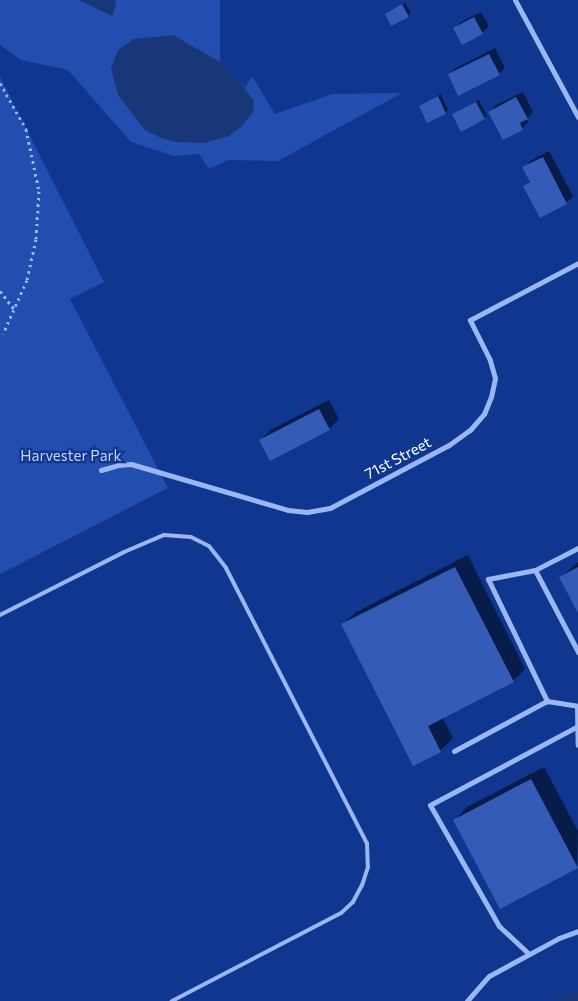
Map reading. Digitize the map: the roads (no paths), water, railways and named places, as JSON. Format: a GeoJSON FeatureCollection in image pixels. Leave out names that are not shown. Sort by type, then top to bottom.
{"type":"FeatureCollection","features":[{"type":"Feature","properties":{"kind":"street"},"geometry":{"type":"LineString","coordinates":[[515,0],[578,117]]}},
{"type":"Feature","properties":{"kind":"street","name":"71st Street"},"geometry":{"type":"LineString","coordinates":[[101,470],[118,465],[131,464],[288,510],[307,512],[330,508],[449,445],[470,430],[484,414],[491,397],[494,378],[490,360],[470,320],[578,263]]}},
{"type":"Feature","properties":{"kind":"street"},"geometry":{"type":"LineString","coordinates":[[547,701],[488,579],[535,570],[578,548]]}},
{"type":"Feature","properties":{"kind":"street"},"geometry":{"type":"LineString","coordinates":[[535,570],[578,652]]}},
{"type":"Feature","properties":{"kind":"street"},"geometry":{"type":"LineString","coordinates":[[454,751],[547,701],[578,706],[578,745]]}},
{"type":"Feature","properties":{"kind":"street"},"geometry":{"type":"LineString","coordinates":[[529,954],[499,926],[430,805],[578,726]]}},
{"type":"Feature","properties":{"kind":"street"},"geometry":{"type":"LineString","coordinates":[[467,1001],[489,976],[559,938],[578,931]]}},
{"type":"Feature","properties":{"kind":"lane"},"geometry":{"type":"LineString","coordinates":[[0,615],[124,552],[164,536],[191,537],[210,546],[226,568],[367,844],[368,867],[362,885],[353,902],[340,913],[172,1001]]}},
{"type":"Feature","properties":{"kind":"park label","name":"Harvester Park"},"geometry":{"type":"Point","coordinates":[71,456]}}]}
